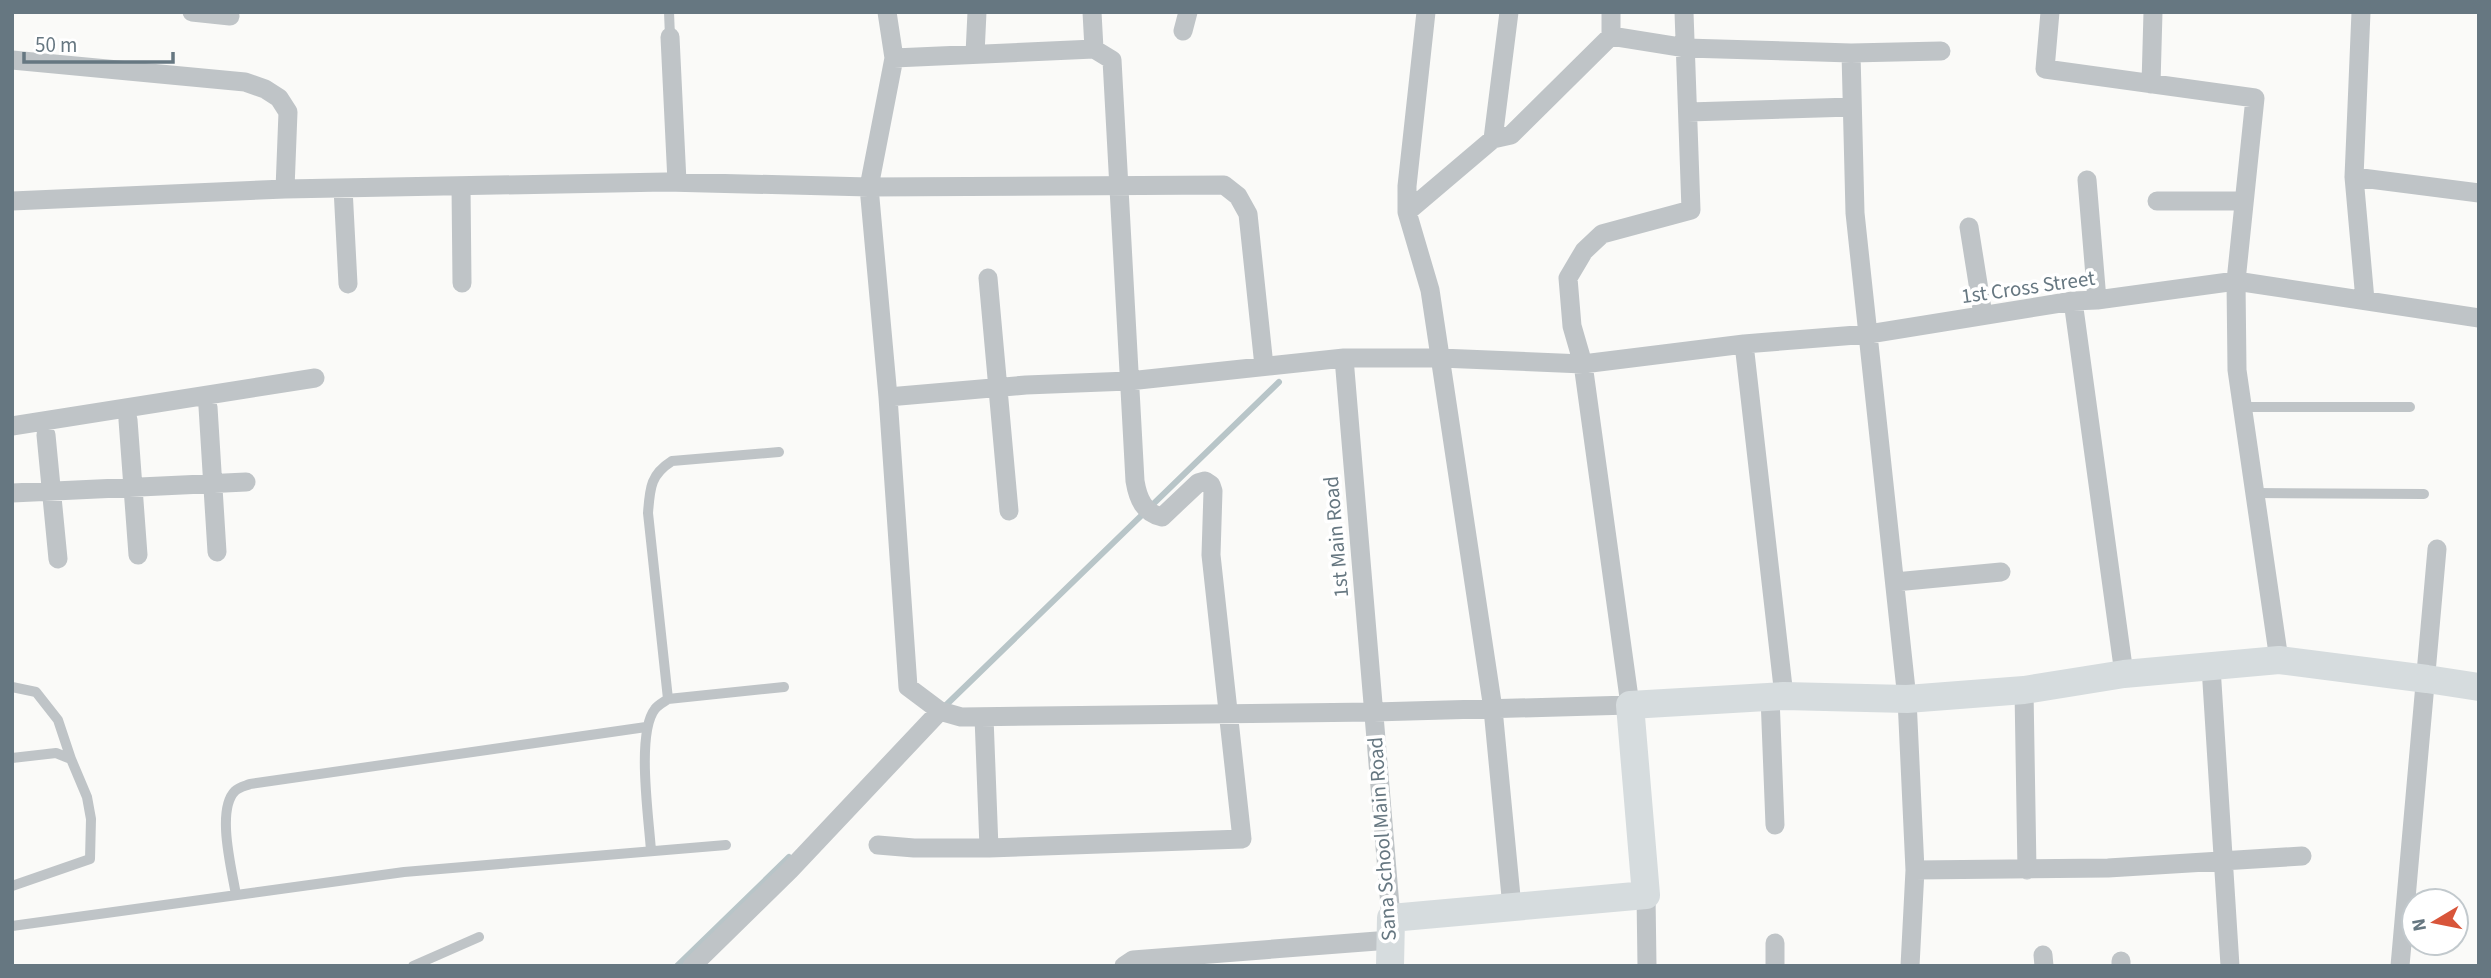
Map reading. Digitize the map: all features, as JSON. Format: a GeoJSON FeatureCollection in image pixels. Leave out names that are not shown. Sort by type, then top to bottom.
{"type":"FeatureCollection","features":[{"type":"Feature","properties":{"kind":"street"},"geometry":{"type":"LineString","coordinates":[[192,12],[230,16]]}},
{"type":"Feature","properties":{"kind":"street"},"geometry":{"type":"LineString","coordinates":[[887,12],[894,58],[869,187],[888,397],[908,687],[940,711],[961,717],[984,717],[1493,709],[1630,705],[1777,696],[1907,699],[2024,690],[2124,674],[2278,660],[2479,687]]}},
{"type":"Feature","properties":{"kind":"street"},"geometry":{"type":"LineString","coordinates":[[975,54],[977,12]]}},
{"type":"Feature","properties":{"kind":"street"},"geometry":{"type":"LineString","coordinates":[[1092,12],[1094,49]]}},
{"type":"Feature","properties":{"kind":"street"},"geometry":{"type":"LineString","coordinates":[[1426,12],[1407,186],[1407,212],[1430,290],[1493,709],[1512,907]]}},
{"type":"Feature","properties":{"kind":"street"},"geometry":{"type":"LineString","coordinates":[[1493,139],[1509,12]]}},
{"type":"Feature","properties":{"kind":"street"},"geometry":{"type":"LineString","coordinates":[[1407,212],[1493,139],[1511,135],[1611,36],[1611,12]]}},
{"type":"Feature","properties":{"kind":"street"},"geometry":{"type":"LineString","coordinates":[[1647,966],[1646,895],[1630,705],[1583,364],[1572,327],[1568,278],[1584,251],[1602,234],[1691,211],[1684,12]]}},
{"type":"Feature","properties":{"kind":"street"},"geometry":{"type":"LineString","coordinates":[[2050,12],[2045,69],[2255,98],[2236,281],[2237,370],[2278,660]]}},
{"type":"Feature","properties":{"kind":"street"},"geometry":{"type":"LineString","coordinates":[[2151,84],[2153,12]]}},
{"type":"Feature","properties":{"kind":"street"},"geometry":{"type":"LineString","coordinates":[[2361,12],[2354,177],[2365,300]]}},
{"type":"Feature","properties":{"kind":"street"},"geometry":{"type":"LineString","coordinates":[[1611,36],[1686,48],[1851,53],[1941,51]]}},
{"type":"Feature","properties":{"kind":"street"},"geometry":{"type":"LineString","coordinates":[[670,37],[677,182]]}},
{"type":"Feature","properties":{"kind":"street"},"geometry":{"type":"LineString","coordinates":[[878,845],[989,848],[1242,839],[1212,555],[1211,485],[1205,481],[1198,483],[1162,517],[1146,510],[1135,481],[1112,60],[1094,49],[894,58]]}},
{"type":"Feature","properties":{"kind":"street"},"geometry":{"type":"LineString","coordinates":[[1851,53],[1855,213],[1907,699],[1915,870],[1910,966]]}},
{"type":"Feature","properties":{"kind":"street"},"geometry":{"type":"LineString","coordinates":[[12,60],[245,82],[265,89],[279,98],[288,113],[285,189]]}},
{"type":"Feature","properties":{"kind":"street"},"geometry":{"type":"LineString","coordinates":[[1688,112],[1852,107]]}},
{"type":"Feature","properties":{"kind":"street"},"geometry":{"type":"LineString","coordinates":[[2354,177],[2479,193]]}},
{"type":"Feature","properties":{"kind":"street"},"geometry":{"type":"LineString","coordinates":[[2087,180],[2097,300]]}},
{"type":"Feature","properties":{"kind":"street"},"geometry":{"type":"LineString","coordinates":[[12,201],[285,189],[677,182],[869,187],[1224,184],[1238,196],[1248,214],[1264,366]]}},
{"type":"Feature","properties":{"kind":"street"},"geometry":{"type":"LineString","coordinates":[[461,186],[462,284]]}},
{"type":"Feature","properties":{"kind":"street"},"geometry":{"type":"LineString","coordinates":[[343,188],[348,284]]}},
{"type":"Feature","properties":{"kind":"street"},"geometry":{"type":"LineString","coordinates":[[2157,201],[2244,201]]}},
{"type":"Feature","properties":{"kind":"street"},"geometry":{"type":"LineString","coordinates":[[1969,227],[1983,315]]}},
{"type":"Feature","properties":{"kind":"street"},"geometry":{"type":"LineString","coordinates":[[988,278],[1009,511]]}},
{"type":"Feature","properties":{"kind":"street","name":"1st Cross Street"},"geometry":{"type":"LineString","coordinates":[[888,397],[1129,381],[1344,358],[1440,358],[1583,364],[1744,344],[1869,334],[2073,301],[2236,281],[2479,318]]}},
{"type":"Feature","properties":{"kind":"street"},"geometry":{"type":"LineString","coordinates":[[2073,301],[2124,674]]}},
{"type":"Feature","properties":{"kind":"street"},"geometry":{"type":"LineString","coordinates":[[1744,344],[1777,696],[1774,825]]}},
{"type":"Feature","properties":{"kind":"street","name":"1st Main Road"},"geometry":{"type":"LineString","coordinates":[[1344,358],[1374,712]]}},
{"type":"Feature","properties":{"kind":"street"},"geometry":{"type":"LineString","coordinates":[[12,426],[315,378]]}},
{"type":"Feature","properties":{"kind":"street"},"geometry":{"type":"LineString","coordinates":[[208,407],[217,552]]}},
{"type":"Feature","properties":{"kind":"street"},"geometry":{"type":"LineString","coordinates":[[128,421],[138,555]]}},
{"type":"Feature","properties":{"kind":"street"},"geometry":{"type":"LineString","coordinates":[[47,435],[58,559]]}},
{"type":"Feature","properties":{"kind":"street"},"geometry":{"type":"LineString","coordinates":[[12,493],[246,482]]}},
{"type":"Feature","properties":{"kind":"street"},"geometry":{"type":"LineString","coordinates":[[2400,966],[2437,549]]}},
{"type":"Feature","properties":{"kind":"street"},"geometry":{"type":"LineString","coordinates":[[1895,582],[2001,572]]}},
{"type":"Feature","properties":{"kind":"street"},"geometry":{"type":"LineString","coordinates":[[2211,667],[2230,966]]}},
{"type":"Feature","properties":{"kind":"street"},"geometry":{"type":"LineString","coordinates":[[2024,690],[2027,870]]}},
{"type":"Feature","properties":{"kind":"street"},"geometry":{"type":"LineString","coordinates":[[692,966],[790,870],[940,711]]}},
{"type":"Feature","properties":{"kind":"street","name":"Sana School Main Road"},"geometry":{"type":"LineString","coordinates":[[1374,712],[1390,941]]}},
{"type":"Feature","properties":{"kind":"street"},"geometry":{"type":"LineString","coordinates":[[984,717],[989,848]]}},
{"type":"Feature","properties":{"kind":"street"},"geometry":{"type":"LineString","coordinates":[[1915,870],[2027,870],[2302,856]]}},
{"type":"Feature","properties":{"kind":"street"},"geometry":{"type":"LineString","coordinates":[[1124,966],[1133,960],[1390,941],[1512,907],[1646,895]]}},
{"type":"Feature","properties":{"kind":"street"},"geometry":{"type":"LineString","coordinates":[[1774,943],[1775,966]]}},
{"type":"Feature","properties":{"kind":"lane"},"geometry":{"type":"LineString","coordinates":[[668,12],[670,37]]}},
{"type":"Feature","properties":{"kind":"lane"},"geometry":{"type":"LineString","coordinates":[[2242,407],[2410,407]]}},
{"type":"Feature","properties":{"kind":"lane"},"geometry":{"type":"LineString","coordinates":[[668,699],[648,513],[651,485],[659,470],[672,461],[779,452]]}},
{"type":"Feature","properties":{"kind":"lane"},"geometry":{"type":"LineString","coordinates":[[2254,493],[2424,494]]}},
{"type":"Feature","properties":{"kind":"lane"},"geometry":{"type":"LineString","coordinates":[[12,687],[36,692],[58,720],[87,797],[91,819],[90,859],[12,886]]}},
{"type":"Feature","properties":{"kind":"lane"},"geometry":{"type":"LineString","coordinates":[[651,851],[645,759],[646,727],[655,708],[668,699],[784,687]]}},
{"type":"Feature","properties":{"kind":"lane"},"geometry":{"type":"LineString","coordinates":[[236,895],[225,814],[228,800],[236,789],[264,782],[646,727]]}},
{"type":"Feature","properties":{"kind":"lane"},"geometry":{"type":"LineString","coordinates":[[12,758],[56,752],[71,759]]}},
{"type":"Feature","properties":{"kind":"lane"},"geometry":{"type":"LineString","coordinates":[[12,926],[404,872],[726,845]]}},
{"type":"Feature","properties":{"kind":"lane"},"geometry":{"type":"LineString","coordinates":[[413,966],[479,937]]}},
{"type":"Feature","properties":{"kind":"waterway"},"geometry":{"type":"LineString","coordinates":[[943,708],[1279,382]]}},
{"type":"Feature","properties":{"kind":"waterway"},"geometry":{"type":"LineString","coordinates":[[677,966],[789,857]]}}]}
